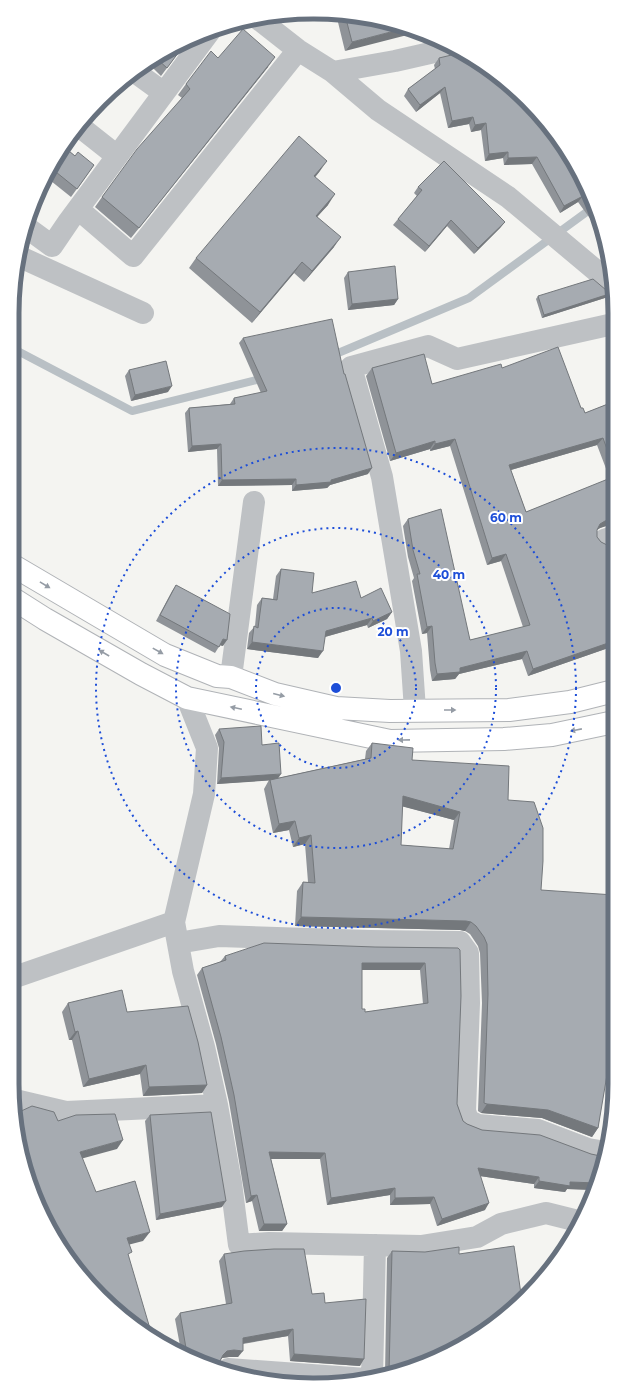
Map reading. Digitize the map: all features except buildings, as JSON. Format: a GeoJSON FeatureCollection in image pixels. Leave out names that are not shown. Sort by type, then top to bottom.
{"type":"FeatureCollection","features":[{"type":"Feature","properties":{"kind":"main road"},"geometry":{"type":"LineString","coordinates":[[19,569],[165,655],[217,676],[231,677],[275,694],[336,708],[382,711],[509,710],[570,702],[608,692]]}},
{"type":"Feature","properties":{"kind":"main road"},"geometry":{"type":"LineString","coordinates":[[19,602],[141,674],[188,698],[390,741],[504,739],[552,735],[608,723]]}},
{"type":"Feature","properties":{"kind":"street"},"geometry":{"type":"LineString","coordinates":[[264,24],[298,50],[333,72],[378,110],[508,197],[605,278]]}},
{"type":"Feature","properties":{"kind":"street"},"geometry":{"type":"LineString","coordinates":[[31,231],[52,246],[203,40]]}},
{"type":"Feature","properties":{"kind":"street"},"geometry":{"type":"LineString","coordinates":[[78,209],[133,256],[298,50]]}},
{"type":"Feature","properties":{"kind":"street"},"geometry":{"type":"LineString","coordinates":[[333,72],[395,61],[445,50]]}},
{"type":"Feature","properties":{"kind":"street"},"geometry":{"type":"LineString","coordinates":[[140,76],[164,93]]}},
{"type":"Feature","properties":{"kind":"street"},"geometry":{"type":"LineString","coordinates":[[84,130],[117,156]]}},
{"type":"Feature","properties":{"kind":"street"},"geometry":{"type":"LineString","coordinates":[[25,259],[143,313]]}},
{"type":"Feature","properties":{"kind":"street"},"geometry":{"type":"LineString","coordinates":[[415,710],[411,651],[380,468],[351,367],[428,346],[457,359],[608,325]]}},
{"type":"Feature","properties":{"kind":"street"},"geometry":{"type":"LineString","coordinates":[[231,677],[254,502]]}},
{"type":"Feature","properties":{"kind":"street"},"geometry":{"type":"LineString","coordinates":[[188,698],[207,748],[204,794],[174,922],[183,971],[204,1047],[217,1105],[231,1183],[239,1246],[269,1243],[421,1246],[476,1237],[501,1224],[546,1213],[575,1220]]}},
{"type":"Feature","properties":{"kind":"street"},"geometry":{"type":"LineString","coordinates":[[19,976],[174,922]]}},
{"type":"Feature","properties":{"kind":"street"},"geometry":{"type":"LineString","coordinates":[[178,943],[219,936],[370,941],[460,942],[468,953],[469,1003],[465,1111],[468,1120],[478,1125],[538,1130],[588,1149],[600,1151]]}},
{"type":"Feature","properties":{"kind":"street"},"geometry":{"type":"LineString","coordinates":[[20,1101],[66,1112],[217,1105]]}},
{"type":"Feature","properties":{"kind":"street"},"geometry":{"type":"LineString","coordinates":[[372,1372],[375,1245]]}},
{"type":"Feature","properties":{"kind":"street"},"geometry":{"type":"LineString","coordinates":[[249,1371],[335,1377]]}},
{"type":"Feature","properties":{"kind":"waterway"},"geometry":{"type":"LineString","coordinates":[[331,356],[469,298],[589,210]]}},
{"type":"Feature","properties":{"kind":"waterway"},"geometry":{"type":"LineString","coordinates":[[19,352],[132,411],[265,378]]}}]}
